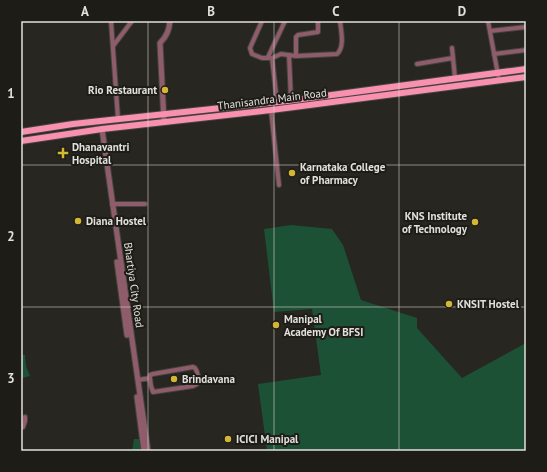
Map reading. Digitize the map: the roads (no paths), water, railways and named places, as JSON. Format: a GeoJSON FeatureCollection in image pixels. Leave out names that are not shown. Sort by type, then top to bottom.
{"type":"FeatureCollection","features":[{"type":"Feature","properties":{"kind":"main road","name":"Thanisandra Main Road"},"geometry":{"type":"LineString","coordinates":[[21,141],[291,100],[526,69]]}},
{"type":"Feature","properties":{"kind":"main road","name":"Thanisandra Main Road"},"geometry":{"type":"LineString","coordinates":[[21,132],[118,119],[164,119],[271,110],[526,76]]}},
{"type":"Feature","properties":{"kind":"street"},"geometry":{"type":"LineString","coordinates":[[111,21],[118,119]]}},
{"type":"Feature","properties":{"kind":"street"},"geometry":{"type":"LineString","coordinates":[[112,46],[132,21]]}},
{"type":"Feature","properties":{"kind":"street"},"geometry":{"type":"LineString","coordinates":[[164,119],[160,42],[165,38],[169,30],[170,21]]}},
{"type":"Feature","properties":{"kind":"street"},"geometry":{"type":"LineString","coordinates":[[262,21],[250,48],[252,54],[262,58],[270,58],[281,54],[296,56],[336,54],[340,51],[342,44],[340,21]]}},
{"type":"Feature","properties":{"kind":"street"},"geometry":{"type":"LineString","coordinates":[[277,102],[270,58],[285,21]]}},
{"type":"Feature","properties":{"kind":"street"},"geometry":{"type":"LineString","coordinates":[[296,56],[296,37],[298,35],[318,32],[318,21]]}},
{"type":"Feature","properties":{"kind":"street"},"geometry":{"type":"LineString","coordinates":[[488,21],[498,80]]}},
{"type":"Feature","properties":{"kind":"street"},"geometry":{"type":"LineString","coordinates":[[490,31],[526,27]]}},
{"type":"Feature","properties":{"kind":"street"},"geometry":{"type":"LineString","coordinates":[[452,48],[455,78]]}},
{"type":"Feature","properties":{"kind":"street"},"geometry":{"type":"LineString","coordinates":[[494,54],[526,50]]}},
{"type":"Feature","properties":{"kind":"street"},"geometry":{"type":"LineString","coordinates":[[289,55],[291,100]]}},
{"type":"Feature","properties":{"kind":"street"},"geometry":{"type":"LineString","coordinates":[[417,64],[453,58]]}},
{"type":"Feature","properties":{"kind":"street"},"geometry":{"type":"LineString","coordinates":[[271,110],[279,185]]}},
{"type":"Feature","properties":{"kind":"street"},"geometry":{"type":"LineString","coordinates":[[99,122],[100,130]]}},
{"type":"Feature","properties":{"kind":"street","name":"Bhartiya City Road"},"geometry":{"type":"LineString","coordinates":[[100,130],[112,204],[114,230]]}},
{"type":"Feature","properties":{"kind":"street","name":"Bhartiya City Road"},"geometry":{"type":"LineString","coordinates":[[100,130],[144,451]]}},
{"type":"Feature","properties":{"kind":"street"},"geometry":{"type":"LineString","coordinates":[[112,204],[145,204]]}},
{"type":"Feature","properties":{"kind":"street","name":"Bhartiya City Road"},"geometry":{"type":"LineString","coordinates":[[121,286],[138,380],[148,451]]}},
{"type":"Feature","properties":{"kind":"street"},"geometry":{"type":"LineString","coordinates":[[138,380],[150,378],[150,375],[152,374],[193,367],[196,370],[198,381],[197,384],[192,386],[154,392],[151,386],[150,378]]}},
{"type":"Feature","properties":{"kind":"street"},"geometry":{"type":"LineString","coordinates":[[24,427],[25,417]]}},
{"type":"Feature","properties":{"kind":"place","name":"Rio Restaurant"},"geometry":{"type":"Point","coordinates":[165,90]}},
{"type":"Feature","properties":{"kind":"place","name":"Dhanavantri Hospital"},"geometry":{"type":"Point","coordinates":[63,153]}},
{"type":"Feature","properties":{"kind":"place","name":"Karnataka College of Pharmacy"},"geometry":{"type":"Point","coordinates":[292,173]}},
{"type":"Feature","properties":{"kind":"place","name":"Diana Hostel"},"geometry":{"type":"Point","coordinates":[78,221]}},
{"type":"Feature","properties":{"kind":"place","name":"KNS Institute of Technology"},"geometry":{"type":"Point","coordinates":[475,222]}},
{"type":"Feature","properties":{"kind":"place","name":"KNSIT Hostel"},"geometry":{"type":"Point","coordinates":[449,304]}},
{"type":"Feature","properties":{"kind":"place","name":"Manipal Academy Of BFSI"},"geometry":{"type":"Point","coordinates":[276,325]}},
{"type":"Feature","properties":{"kind":"place","name":"Brindavana"},"geometry":{"type":"Point","coordinates":[174,379]}},
{"type":"Feature","properties":{"kind":"place","name":"ICICI Manipal"},"geometry":{"type":"Point","coordinates":[228,439]}}]}
